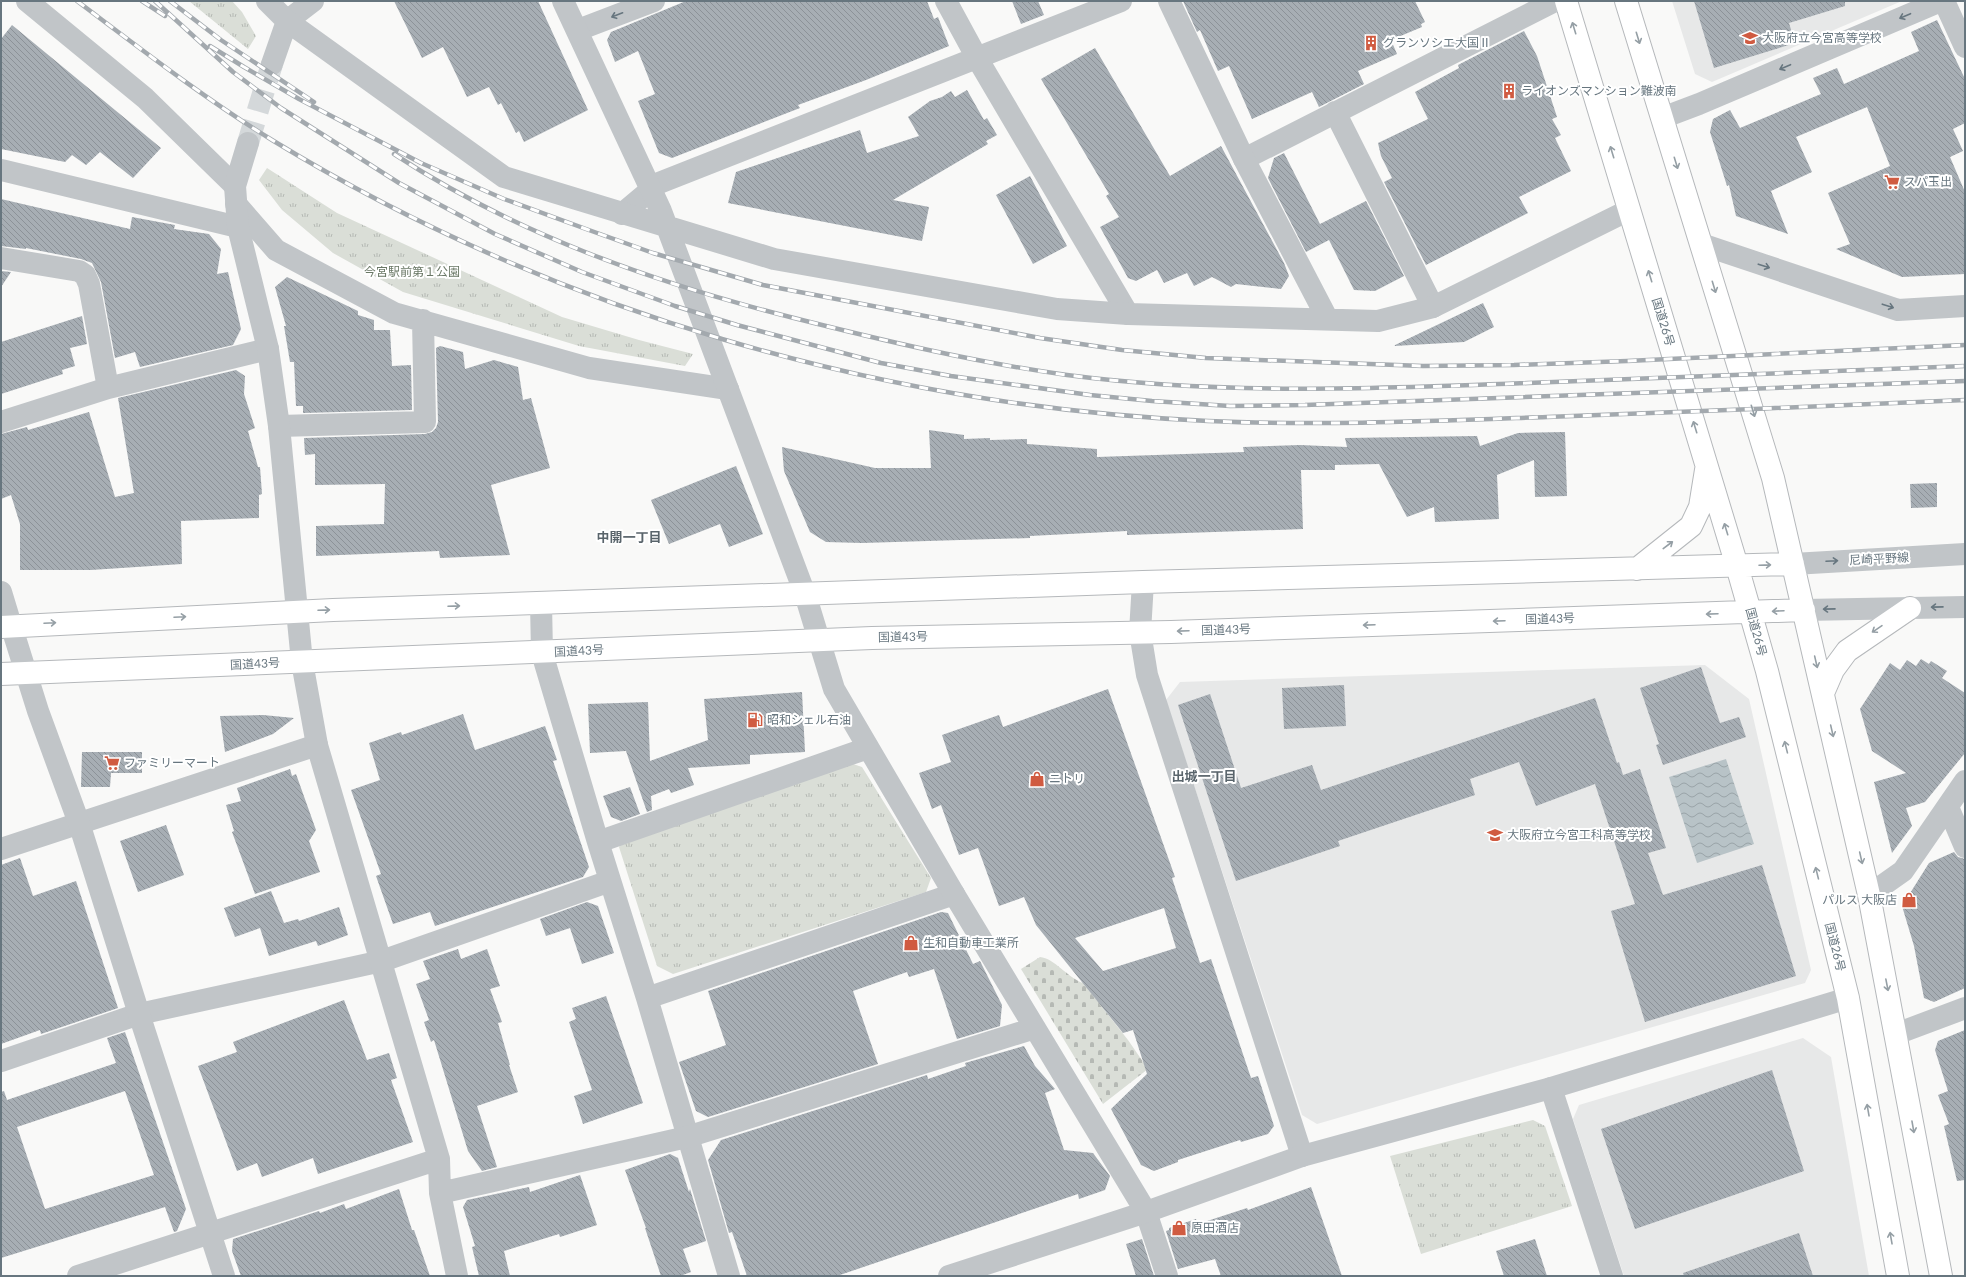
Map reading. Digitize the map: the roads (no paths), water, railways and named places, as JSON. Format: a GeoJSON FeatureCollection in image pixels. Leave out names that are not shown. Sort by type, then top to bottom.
{"type":"FeatureCollection","features":[{"type":"Feature","properties":{"kind":"highway","name":"国道26号"},"geometry":{"type":"LineString","coordinates":[[1566,1],[1751,613],[1848,998],[1898,1276]]}},
{"type":"Feature","properties":{"kind":"highway"},"geometry":{"type":"LineString","coordinates":[[1626,1],[1773,478],[1869,895],[1941,1276]]}},
{"type":"Feature","properties":{"kind":"highway"},"geometry":{"type":"LineString","coordinates":[[1637,569],[1691,526],[1700,507],[1707,465]]}},
{"type":"Feature","properties":{"kind":"highway"},"geometry":{"type":"LineString","coordinates":[[4,624],[298,611],[1143,582],[1793,564]]}},
{"type":"Feature","properties":{"kind":"highway"},"geometry":{"type":"LineString","coordinates":[[1823,693],[1833,670],[1847,651],[1910,608]]}},
{"type":"Feature","properties":{"kind":"highway","name":"国道43号"},"geometry":{"type":"LineString","coordinates":[[1,674],[818,641],[1751,613],[1804,610]]}},
{"type":"Feature","properties":{"kind":"street"},"geometry":{"type":"LineString","coordinates":[[27,1],[145,98],[236,195],[276,250],[394,313],[589,368],[728,389]]}},
{"type":"Feature","properties":{"kind":"street"},"geometry":{"type":"LineString","coordinates":[[266,1],[287,21],[504,177],[774,259],[1057,309],[1128,314],[1327,318],[1378,321],[1433,307],[1630,210]]}},
{"type":"Feature","properties":{"kind":"street"},"geometry":{"type":"LineString","coordinates":[[272,64],[287,21],[313,1]]}},
{"type":"Feature","properties":{"kind":"street"},"geometry":{"type":"LineString","coordinates":[[563,1],[578,30],[667,227],[805,594],[818,641],[834,689],[954,894],[1146,1212],[1167,1276]]}},
{"type":"Feature","properties":{"kind":"street"},"geometry":{"type":"LineString","coordinates":[[578,30],[654,1]]}},
{"type":"Feature","properties":{"kind":"street"},"geometry":{"type":"LineString","coordinates":[[946,1],[977,58],[1128,314]]}},
{"type":"Feature","properties":{"kind":"street"},"geometry":{"type":"LineString","coordinates":[[622,214],[659,183],[1121,1]]}},
{"type":"Feature","properties":{"kind":"street"},"geometry":{"type":"LineString","coordinates":[[1169,1],[1244,159],[1327,318]]}},
{"type":"Feature","properties":{"kind":"street"},"geometry":{"type":"LineString","coordinates":[[1244,159],[1555,1]]}},
{"type":"Feature","properties":{"kind":"street"},"geometry":{"type":"LineString","coordinates":[[1662,118],[1699,104],[1940,1]]}},
{"type":"Feature","properties":{"kind":"street"},"geometry":{"type":"LineString","coordinates":[[1944,1],[1965,46]]}},
{"type":"Feature","properties":{"kind":"street"},"geometry":{"type":"LineString","coordinates":[[1335,112],[1433,307]]}},
{"type":"Feature","properties":{"kind":"street"},"geometry":{"type":"LineString","coordinates":[[248,143],[236,195],[238,227],[268,349],[279,426],[302,662],[317,745],[382,961],[439,1159],[440,1193],[457,1276]]}},
{"type":"Feature","properties":{"kind":"street"},"geometry":{"type":"LineString","coordinates":[[1,170],[238,227]]}},
{"type":"Feature","properties":{"kind":"street"},"geometry":{"type":"LineString","coordinates":[[1701,244],[1898,310],[1965,306]]}},
{"type":"Feature","properties":{"kind":"street"},"geometry":{"type":"LineString","coordinates":[[1,258],[79,271],[85,275],[89,284],[108,388]]}},
{"type":"Feature","properties":{"kind":"street"},"geometry":{"type":"LineString","coordinates":[[279,426],[425,422],[423,320]]}},
{"type":"Feature","properties":{"kind":"street"},"geometry":{"type":"LineString","coordinates":[[1,422],[108,388],[268,349]]}},
{"type":"Feature","properties":{"kind":"street","name":"尼崎平野線"},"geometry":{"type":"LineString","coordinates":[[1793,564],[1965,554]]}},
{"type":"Feature","properties":{"kind":"street"},"geometry":{"type":"LineString","coordinates":[[1143,582],[1140,632],[1147,675],[1302,1156]]}},
{"type":"Feature","properties":{"kind":"street"},"geometry":{"type":"LineString","coordinates":[[1,592],[4,624],[26,674],[80,823],[139,1014],[224,1276]]}},
{"type":"Feature","properties":{"kind":"street"},"geometry":{"type":"LineString","coordinates":[[541,603],[542,653],[598,842],[647,998],[729,1276]]}},
{"type":"Feature","properties":{"kind":"street"},"geometry":{"type":"LineString","coordinates":[[1804,610],[1965,606]]}},
{"type":"Feature","properties":{"kind":"street"},"geometry":{"type":"LineString","coordinates":[[1,849],[317,745]]}},
{"type":"Feature","properties":{"kind":"street"},"geometry":{"type":"LineString","coordinates":[[598,842],[868,748]]}},
{"type":"Feature","properties":{"kind":"street"},"geometry":{"type":"LineString","coordinates":[[1869,895],[1903,871],[1965,781]]}},
{"type":"Feature","properties":{"kind":"street"},"geometry":{"type":"LineString","coordinates":[[1948,807],[1965,847]]}},
{"type":"Feature","properties":{"kind":"street"},"geometry":{"type":"LineString","coordinates":[[1,1060],[139,1014],[382,961],[610,881]]}},
{"type":"Feature","properties":{"kind":"street"},"geometry":{"type":"LineString","coordinates":[[647,998],[954,894]]}},
{"type":"Feature","properties":{"kind":"street"},"geometry":{"type":"LineString","coordinates":[[949,1276],[1146,1212],[1302,1156],[1551,1088],[1848,998]]}},
{"type":"Feature","properties":{"kind":"street"},"geometry":{"type":"LineString","coordinates":[[1896,1034],[1965,1008]]}},
{"type":"Feature","properties":{"kind":"street"},"geometry":{"type":"LineString","coordinates":[[440,1193],[687,1137],[1035,1028]]}},
{"type":"Feature","properties":{"kind":"street"},"geometry":{"type":"LineString","coordinates":[[1551,1088],[1612,1276]]}},
{"type":"Feature","properties":{"kind":"street"},"geometry":{"type":"LineString","coordinates":[[78,1276],[439,1159]]}},
{"type":"Feature","properties":{"kind":"water"},"geometry":{"type":"Polygon","coordinates":[[[1726,759],[1754,844],[1697,863],[1669,777],[1726,759]]]}},
{"type":"Feature","properties":{"kind":"tunnel"},"geometry":{"type":"LineString","coordinates":[[248,143],[272,64]]}},
{"type":"Feature","properties":{"kind":"railway"},"geometry":{"type":"LineString","coordinates":[[77,1],[173,73],[247,124],[272,140],[379,201],[490,254],[605,300],[722,339],[842,371],[963,395],[1085,412],[1208,421],[1335,423],[1462,420],[1965,400]]}},
{"type":"Feature","properties":{"kind":"railway"},"geometry":{"type":"LineString","coordinates":[[142,1],[165,16]]}},
{"type":"Feature","properties":{"kind":"railway"},"geometry":{"type":"LineString","coordinates":[[155,1],[233,72],[281,108],[399,183],[495,234],[582,272],[675,306],[737,325],[881,363],[951,376],[1090,395],[1230,406],[1305,405],[1965,381]]}},
{"type":"Feature","properties":{"kind":"railway"},"geometry":{"type":"LineString","coordinates":[[170,1],[221,40],[314,102]]}},
{"type":"Feature","properties":{"kind":"railway"},"geometry":{"type":"LineString","coordinates":[[210,46],[299,99],[421,163],[504,199],[653,253],[763,285],[1040,338],[1122,350],[1206,358],[1423,366],[1514,365],[1627,361],[1965,345]]}},
{"type":"Feature","properties":{"kind":"railway"},"geometry":{"type":"LineString","coordinates":[[394,154],[487,208],[536,231],[585,252],[687,288],[790,317],[893,342],[997,364],[1067,375],[1182,386],[1297,389],[1413,387],[1965,366]]}},
{"type":"Feature","properties":{"kind":"place","name":"大阪府立今宮高等学校"},"geometry":{"type":"Point","coordinates":[1750,38]}},
{"type":"Feature","properties":{"kind":"place","name":"グランソシエ大国Ⅱ"},"geometry":{"type":"Point","coordinates":[1371,43]}},
{"type":"Feature","properties":{"kind":"place","name":"ライオンズマンション難波南"},"geometry":{"type":"Point","coordinates":[1509,91]}},
{"type":"Feature","properties":{"kind":"place","name":"スパ玉出"},"geometry":{"type":"Point","coordinates":[1892,182]}},
{"type":"Feature","properties":{"kind":"place","name":"昭和シェル石油"},"geometry":{"type":"Point","coordinates":[755,720]}},
{"type":"Feature","properties":{"kind":"place","name":"ファミリーマート"},"geometry":{"type":"Point","coordinates":[112,763]}},
{"type":"Feature","properties":{"kind":"place","name":"ニトリ"},"geometry":{"type":"Point","coordinates":[1037,779]}},
{"type":"Feature","properties":{"kind":"place","name":"大阪府立今宮工科高等学校"},"geometry":{"type":"Point","coordinates":[1495,835]}},
{"type":"Feature","properties":{"kind":"place","name":"パルス 大阪店"},"geometry":{"type":"Point","coordinates":[1909,900]}},
{"type":"Feature","properties":{"kind":"place","name":"生和自動車工業所"},"geometry":{"type":"Point","coordinates":[911,943]}},
{"type":"Feature","properties":{"kind":"place","name":"原田酒店"},"geometry":{"type":"Point","coordinates":[1179,1228]}},
{"type":"Feature","properties":{"kind":"district","name":"中開一丁目"},"geometry":{"type":"Point","coordinates":[629,537]}},
{"type":"Feature","properties":{"kind":"district","name":"出城一丁目"},"geometry":{"type":"Point","coordinates":[1204,776]}},
{"type":"Feature","properties":{"kind":"park label","name":"今宮駅前第１公園"},"geometry":{"type":"Point","coordinates":[412,272]}}]}
